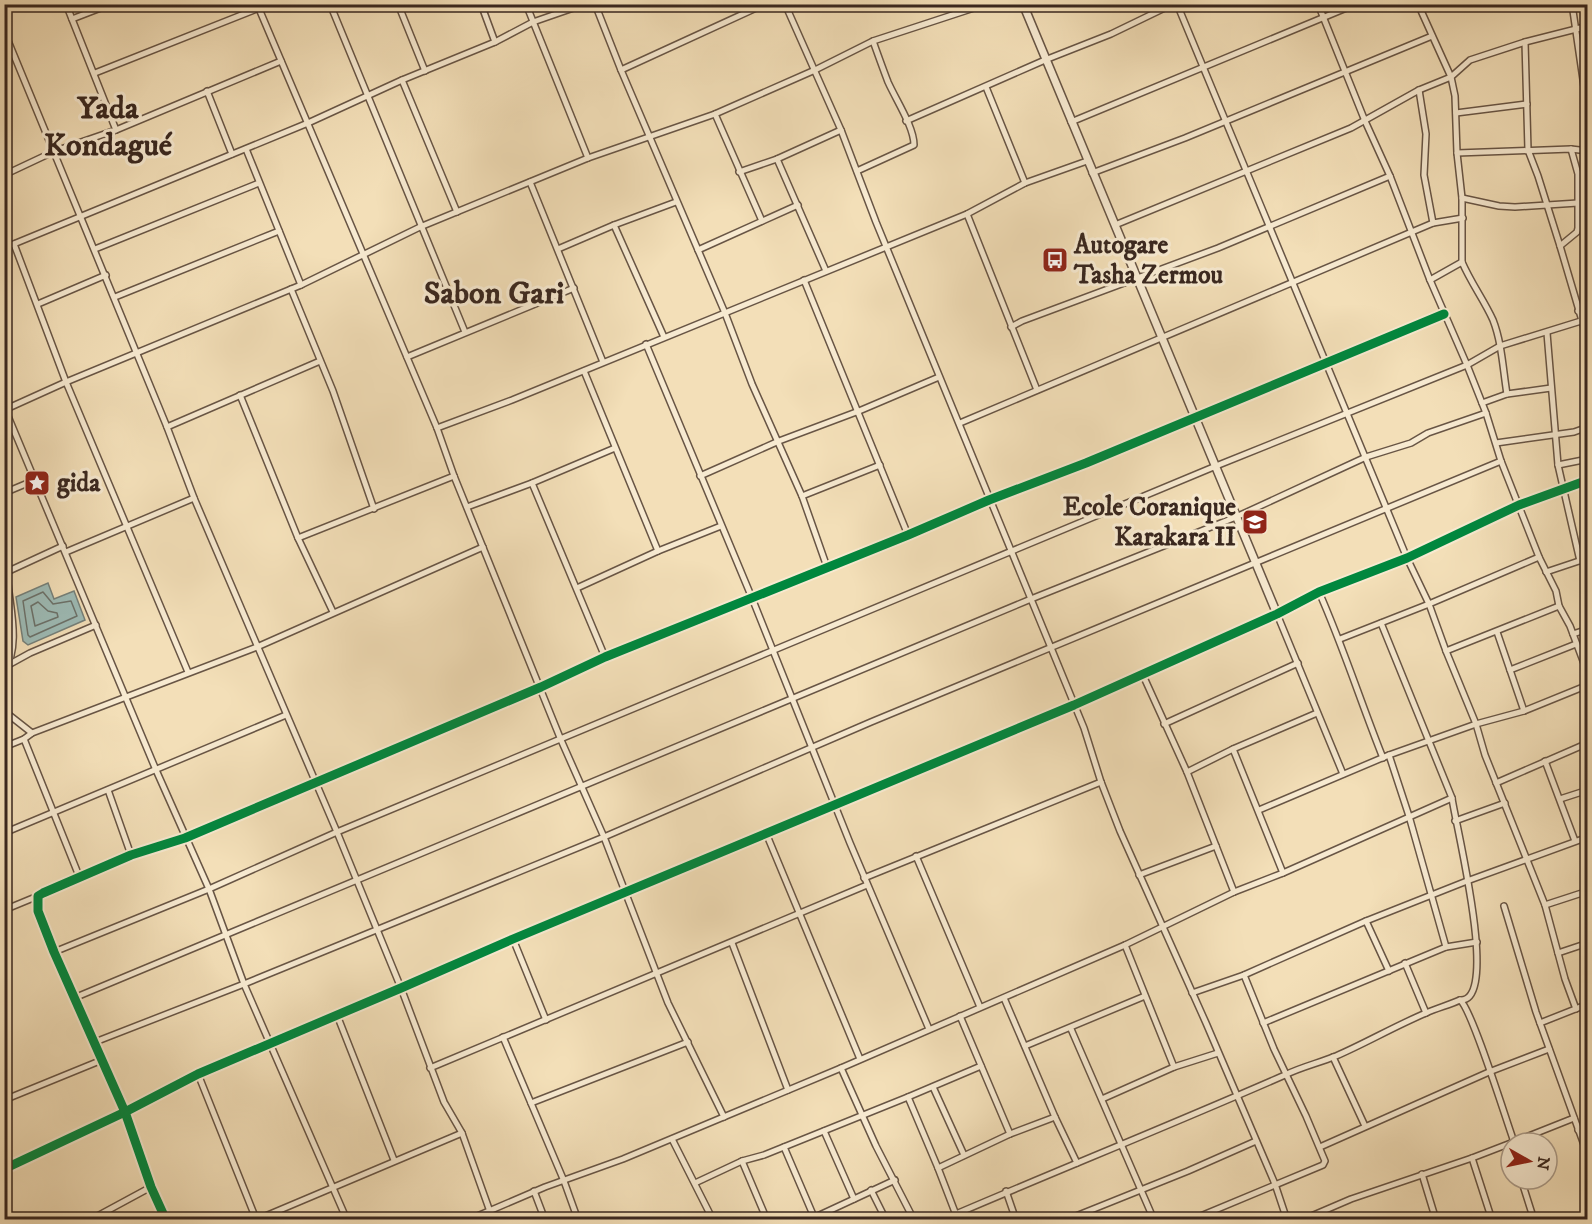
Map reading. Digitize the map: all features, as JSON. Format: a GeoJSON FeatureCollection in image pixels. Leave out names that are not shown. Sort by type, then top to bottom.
{"type":"FeatureCollection","features":[{"type":"Feature","properties":{"kind":"street"},"geometry":{"type":"LineString","coordinates":[[66,4],[116,130]]}},
{"type":"Feature","properties":{"kind":"street"},"geometry":{"type":"LineString","coordinates":[[72,20],[111,4]]}},
{"type":"Feature","properties":{"kind":"street"},"geometry":{"type":"LineString","coordinates":[[330,4],[465,332]]}},
{"type":"Feature","properties":{"kind":"street"},"geometry":{"type":"LineString","coordinates":[[398,4],[425,70]]}},
{"type":"Feature","properties":{"kind":"street"},"geometry":{"type":"LineString","coordinates":[[481,4],[495,42]]}},
{"type":"Feature","properties":{"kind":"street"},"geometry":{"type":"LineString","coordinates":[[526,4],[588,158]]}},
{"type":"Feature","properties":{"kind":"street"},"geometry":{"type":"LineString","coordinates":[[4,248],[308,123],[425,70],[495,42],[533,22],[585,4]]}},
{"type":"Feature","properties":{"kind":"street"},"geometry":{"type":"LineString","coordinates":[[596,4],[676,202],[725,313],[752,384],[802,496],[827,567]]}},
{"type":"Feature","properties":{"kind":"street"},"geometry":{"type":"LineString","coordinates":[[621,70],[765,4]]}},
{"type":"Feature","properties":{"kind":"street"},"geometry":{"type":"LineString","coordinates":[[785,4],[841,130],[886,247],[1012,551],[1096,761],[1101,782],[1138,875],[1275,1184],[1287,1220]]}},
{"type":"Feature","properties":{"kind":"street"},"geometry":{"type":"LineString","coordinates":[[347,1220],[244,984],[209,889],[156,770],[5,408],[301,285],[420,227],[588,158],[715,114],[815,70],[873,41],[986,4]]}},
{"type":"Feature","properties":{"kind":"street"},"geometry":{"type":"LineString","coordinates":[[1023,4],[1343,774]]}},
{"type":"Feature","properties":{"kind":"street"},"geometry":{"type":"LineString","coordinates":[[906,121],[1045,60],[1111,34],[1175,4],[1204,68],[1386,509],[1429,604],[1476,724],[1496,783],[1545,905],[1576,1009]]}},
{"type":"Feature","properties":{"kind":"street"},"geometry":{"type":"LineString","coordinates":[[1318,4],[1486,413],[1501,461],[1539,556],[1556,591],[1559,606],[1573,634],[1587,674]]}},
{"type":"Feature","properties":{"kind":"street"},"geometry":{"type":"LineString","coordinates":[[1071,122],[1356,4]]}},
{"type":"Feature","properties":{"kind":"street"},"geometry":{"type":"LineString","coordinates":[[1418,4],[1450,77],[1456,113],[1457,153],[1462,198],[1462,262],[1493,322],[1500,346],[1507,394]]}},
{"type":"Feature","properties":{"kind":"street"},"geometry":{"type":"LineString","coordinates":[[1572,4],[1587,114]]}},
{"type":"Feature","properties":{"kind":"street"},"geometry":{"type":"LineString","coordinates":[[95,73],[258,6],[437,428],[454,476],[561,740],[604,837],[668,1003],[723,1117]]}},
{"type":"Feature","properties":{"kind":"street"},"geometry":{"type":"LineString","coordinates":[[1115,225],[1365,121],[1419,90],[1450,77],[1470,60],[1525,42],[1587,26]]}},
{"type":"Feature","properties":{"kind":"street"},"geometry":{"type":"LineString","coordinates":[[4,31],[168,427],[194,498],[337,832],[401,988],[444,1102],[462,1133],[493,1220]]}},
{"type":"Feature","properties":{"kind":"street"},"geometry":{"type":"LineString","coordinates":[[1092,173],[1432,36]]}},
{"type":"Feature","properties":{"kind":"street"},"geometry":{"type":"LineString","coordinates":[[857,171],[914,145],[914,140],[873,41]]}},
{"type":"Feature","properties":{"kind":"street"},"geometry":{"type":"LineString","coordinates":[[1525,42],[1528,150],[1548,206],[1587,340]]}},
{"type":"Feature","properties":{"kind":"street"},"geometry":{"type":"LineString","coordinates":[[4,175],[55,151],[116,130],[281,61]]}},
{"type":"Feature","properties":{"kind":"street"},"geometry":{"type":"LineString","coordinates":[[402,80],[457,212]]}},
{"type":"Feature","properties":{"kind":"street"},"geometry":{"type":"LineString","coordinates":[[986,87],[1025,183]]}},
{"type":"Feature","properties":{"kind":"street"},"geometry":{"type":"LineString","coordinates":[[1419,90],[1426,134],[1424,175],[1433,223]]}},
{"type":"Feature","properties":{"kind":"street"},"geometry":{"type":"LineString","coordinates":[[207,92],[232,154]]}},
{"type":"Feature","properties":{"kind":"street"},"geometry":{"type":"LineString","coordinates":[[1456,113],[1527,104]]}},
{"type":"Feature","properties":{"kind":"street"},"geometry":{"type":"LineString","coordinates":[[715,114],[762,221]]}},
{"type":"Feature","properties":{"kind":"street"},"geometry":{"type":"LineString","coordinates":[[739,172],[777,159],[841,130]]}},
{"type":"Feature","properties":{"kind":"street"},"geometry":{"type":"LineString","coordinates":[[246,148],[301,285]]}},
{"type":"Feature","properties":{"kind":"street"},"geometry":{"type":"LineString","coordinates":[[1457,153],[1571,149],[1587,151]]}},
{"type":"Feature","properties":{"kind":"street"},"geometry":{"type":"LineString","coordinates":[[1560,246],[1578,230],[1577,166],[1571,149]]}},
{"type":"Feature","properties":{"kind":"street"},"geometry":{"type":"LineString","coordinates":[[777,159],[826,272]]}},
{"type":"Feature","properties":{"kind":"street"},"geometry":{"type":"LineString","coordinates":[[437,428],[584,371],[826,272],[966,214],[1025,183],[1087,161]]}},
{"type":"Feature","properties":{"kind":"street"},"geometry":{"type":"LineString","coordinates":[[1011,327],[1268,227],[1390,176]]}},
{"type":"Feature","properties":{"kind":"street"},"geometry":{"type":"LineString","coordinates":[[530,182],[603,362]]}},
{"type":"Feature","properties":{"kind":"street"},"geometry":{"type":"LineString","coordinates":[[95,249],[259,183]]}},
{"type":"Feature","properties":{"kind":"street"},"geometry":{"type":"LineString","coordinates":[[1462,198],[1499,206],[1548,206],[1578,203]]}},
{"type":"Feature","properties":{"kind":"street"},"geometry":{"type":"LineString","coordinates":[[558,249],[676,202]]}},
{"type":"Feature","properties":{"kind":"street"},"geometry":{"type":"LineString","coordinates":[[698,250],[798,205]]}},
{"type":"Feature","properties":{"kind":"street"},"geometry":{"type":"LineString","coordinates":[[966,214],[1037,390]]}},
{"type":"Feature","properties":{"kind":"street"},"geometry":{"type":"LineString","coordinates":[[960,423],[1433,223],[1463,218]]}},
{"type":"Feature","properties":{"kind":"street"},"geometry":{"type":"LineString","coordinates":[[615,225],[664,338]]}},
{"type":"Feature","properties":{"kind":"street"},"geometry":{"type":"LineString","coordinates":[[115,297],[279,231]]}},
{"type":"Feature","properties":{"kind":"street"},"geometry":{"type":"LineString","coordinates":[[14,244],[66,382],[188,672]]}},
{"type":"Feature","properties":{"kind":"street"},"geometry":{"type":"LineString","coordinates":[[1430,280],[1462,262]]}},
{"type":"Feature","properties":{"kind":"street"},"geometry":{"type":"LineString","coordinates":[[38,304],[106,275]]}},
{"type":"Feature","properties":{"kind":"street"},"geometry":{"type":"LineString","coordinates":[[804,280],[908,535]]}},
{"type":"Feature","properties":{"kind":"street"},"geometry":{"type":"LineString","coordinates":[[407,357],[574,288]]}},
{"type":"Feature","properties":{"kind":"street"},"geometry":{"type":"LineString","coordinates":[[291,289],[333,391],[374,509]]}},
{"type":"Feature","properties":{"kind":"street"},"geometry":{"type":"LineString","coordinates":[[1578,310],[1587,308]]}},
{"type":"Feature","properties":{"kind":"street"},"geometry":{"type":"LineString","coordinates":[[4,910],[131,855],[185,838],[541,687],[605,657],[989,500],[1086,463],[1444,314]]}},
{"type":"Feature","properties":{"kind":"street"},"geometry":{"type":"LineString","coordinates":[[54,951],[209,889],[337,832],[1216,466],[1467,366],[1500,346],[1581,321]]}},
{"type":"Feature","properties":{"kind":"street"},"geometry":{"type":"LineString","coordinates":[[1547,333],[1558,465],[1580,561]]}},
{"type":"Feature","properties":{"kind":"street"},"geometry":{"type":"LineString","coordinates":[[646,344],[752,598],[864,878],[929,1029]]}},
{"type":"Feature","properties":{"kind":"street"},"geometry":{"type":"LineString","coordinates":[[168,427],[320,360]]}},
{"type":"Feature","properties":{"kind":"street"},"geometry":{"type":"LineString","coordinates":[[584,371],[658,551]]}},
{"type":"Feature","properties":{"kind":"street"},"geometry":{"type":"LineString","coordinates":[[700,476],[779,441],[859,411],[939,377]]}},
{"type":"Feature","properties":{"kind":"street"},"geometry":{"type":"LineString","coordinates":[[1482,404],[1507,394],[1551,388]]}},
{"type":"Feature","properties":{"kind":"street"},"geometry":{"type":"LineString","coordinates":[[240,395],[298,538],[333,612]]}},
{"type":"Feature","properties":{"kind":"street"},"geometry":{"type":"LineString","coordinates":[[74,998],[1031,599],[1236,517],[1366,457],[1411,443],[1428,433],[1486,413]]}},
{"type":"Feature","properties":{"kind":"street"},"geometry":{"type":"LineString","coordinates":[[1496,442],[1554,435],[1587,427]]}},
{"type":"Feature","properties":{"kind":"street"},"geometry":{"type":"LineString","coordinates":[[467,507],[615,448]]}},
{"type":"Feature","properties":{"kind":"street"},"geometry":{"type":"LineString","coordinates":[[1558,465],[1587,459]]}},
{"type":"Feature","properties":{"kind":"street"},"geometry":{"type":"LineString","coordinates":[[95,1042],[244,984],[376,928],[604,837],[812,747],[1501,461]]}},
{"type":"Feature","properties":{"kind":"street"},"geometry":{"type":"LineString","coordinates":[[802,496],[880,465]]}},
{"type":"Feature","properties":{"kind":"street"},"geometry":{"type":"LineString","coordinates":[[298,538],[454,476]]}},
{"type":"Feature","properties":{"kind":"street"},"geometry":{"type":"LineString","coordinates":[[4,493],[35,480]]}},
{"type":"Feature","properties":{"kind":"street"},"geometry":{"type":"LineString","coordinates":[[4,1169],[125,1112],[198,1074],[625,891],[1074,705],[1142,672],[1277,614],[1319,592],[1407,558],[1519,505],[1587,480]]}},
{"type":"Feature","properties":{"kind":"street"},"geometry":{"type":"LineString","coordinates":[[532,483],[605,657]]}},
{"type":"Feature","properties":{"kind":"street"},"geometry":{"type":"LineString","coordinates":[[11,570],[128,526],[194,498]]}},
{"type":"Feature","properties":{"kind":"street"},"geometry":{"type":"LineString","coordinates":[[577,588],[658,551],[721,526]]}},
{"type":"Feature","properties":{"kind":"street"},"geometry":{"type":"LineString","coordinates":[[4,747],[32,733],[257,647],[483,547]]}},
{"type":"Feature","properties":{"kind":"street"},"geometry":{"type":"LineString","coordinates":[[1340,639],[1429,604],[1539,556]]}},
{"type":"Feature","properties":{"kind":"street"},"geometry":{"type":"LineString","coordinates":[[1546,572],[1587,558]]}},
{"type":"Feature","properties":{"kind":"street"},"geometry":{"type":"LineString","coordinates":[[4,673],[13,651],[8,584]]}},
{"type":"Feature","properties":{"kind":"street"},"geometry":{"type":"LineString","coordinates":[[1319,592],[1340,639],[1362,706],[1386,756],[1409,816],[1446,947]]}},
{"type":"Feature","properties":{"kind":"street"},"geometry":{"type":"LineString","coordinates":[[1446,651],[1559,606]]}},
{"type":"Feature","properties":{"kind":"street"},"geometry":{"type":"LineString","coordinates":[[942,1220],[957,1216],[1006,1191],[1122,1145],[1287,1073],[1333,1057],[1426,1013],[1460,1000],[1465,1001],[1468,998],[1474,989],[1477,942],[1452,798],[1381,623]]}},
{"type":"Feature","properties":{"kind":"street"},"geometry":{"type":"LineString","coordinates":[[9,664],[96,625]]}},
{"type":"Feature","properties":{"kind":"street"},"geometry":{"type":"LineString","coordinates":[[1573,634],[1587,629]]}},
{"type":"Feature","properties":{"kind":"street"},"geometry":{"type":"LineString","coordinates":[[1497,632],[1524,711]]}},
{"type":"Feature","properties":{"kind":"street"},"geometry":{"type":"LineString","coordinates":[[1510,670],[1576,644]]}},
{"type":"Feature","properties":{"kind":"street"},"geometry":{"type":"LineString","coordinates":[[1164,724],[1298,663]]}},
{"type":"Feature","properties":{"kind":"street"},"geometry":{"type":"LineString","coordinates":[[1142,672],[1187,772],[1234,892]]}},
{"type":"Feature","properties":{"kind":"street"},"geometry":{"type":"LineString","coordinates":[[1259,810],[1386,756],[1476,724],[1524,711],[1587,685]]}},
{"type":"Feature","properties":{"kind":"street"},"geometry":{"type":"LineString","coordinates":[[4,711],[32,733]]}},
{"type":"Feature","properties":{"kind":"street"},"geometry":{"type":"LineString","coordinates":[[1187,772],[1233,749],[1317,713]]}},
{"type":"Feature","properties":{"kind":"street"},"geometry":{"type":"LineString","coordinates":[[4,832],[286,715]]}},
{"type":"Feature","properties":{"kind":"street"},"geometry":{"type":"LineString","coordinates":[[24,739],[79,876]]}},
{"type":"Feature","properties":{"kind":"street"},"geometry":{"type":"LineString","coordinates":[[1496,783],[1587,743]]}},
{"type":"Feature","properties":{"kind":"street"},"geometry":{"type":"LineString","coordinates":[[1233,749],[1283,873]]}},
{"type":"Feature","properties":{"kind":"street"},"geometry":{"type":"LineString","coordinates":[[1545,761],[1575,841]]}},
{"type":"Feature","properties":{"kind":"street"},"geometry":{"type":"LineString","coordinates":[[864,878],[1101,782]]}},
{"type":"Feature","properties":{"kind":"street"},"geometry":{"type":"LineString","coordinates":[[108,790],[131,855]]}},
{"type":"Feature","properties":{"kind":"street"},"geometry":{"type":"LineString","coordinates":[[1560,799],[1587,790]]}},
{"type":"Feature","properties":{"kind":"street"},"geometry":{"type":"LineString","coordinates":[[468,1220],[534,1191],[623,1160],[841,1068],[1125,945],[1234,892],[1283,873],[1452,798]]}},
{"type":"Feature","properties":{"kind":"street"},"geometry":{"type":"LineString","coordinates":[[1455,821],[1505,803]]}},
{"type":"Feature","properties":{"kind":"street"},"geometry":{"type":"LineString","coordinates":[[766,833],[860,1059]]}},
{"type":"Feature","properties":{"kind":"street"},"geometry":{"type":"LineString","coordinates":[[1191,993],[1244,975],[1366,921],[1467,881],[1587,837]]}},
{"type":"Feature","properties":{"kind":"street"},"geometry":{"type":"LineString","coordinates":[[1138,875],[1216,846]]}},
{"type":"Feature","properties":{"kind":"street"},"geometry":{"type":"LineString","coordinates":[[916,856],[980,1007]]}},
{"type":"Feature","properties":{"kind":"street"},"geometry":{"type":"LineString","coordinates":[[430,1068],[732,944],[867,885]]}},
{"type":"Feature","properties":{"kind":"street"},"geometry":{"type":"LineString","coordinates":[[1545,905],[1587,891]]}},
{"type":"Feature","properties":{"kind":"street"},"geometry":{"type":"LineString","coordinates":[[38,896],[38,911],[125,1112],[151,1186],[166,1220]]}},
{"type":"Feature","properties":{"kind":"street"},"geometry":{"type":"LineString","coordinates":[[1504,906],[1540,1023],[1587,1156]]}},
{"type":"Feature","properties":{"kind":"street"},"geometry":{"type":"LineString","coordinates":[[1366,921],[1389,971]]}},
{"type":"Feature","properties":{"kind":"street"},"geometry":{"type":"LineString","coordinates":[[513,939],[546,1020]]}},
{"type":"Feature","properties":{"kind":"street"},"geometry":{"type":"LineString","coordinates":[[1263,1023],[1446,947],[1477,942]]}},
{"type":"Feature","properties":{"kind":"street"},"geometry":{"type":"LineString","coordinates":[[1558,953],[1587,943]]}},
{"type":"Feature","properties":{"kind":"street"},"geometry":{"type":"LineString","coordinates":[[732,944],[788,1090]]}},
{"type":"Feature","properties":{"kind":"street"},"geometry":{"type":"LineString","coordinates":[[1125,945],[1174,1067]]}},
{"type":"Feature","properties":{"kind":"street"},"geometry":{"type":"LineString","coordinates":[[1405,963],[1426,1013]]}},
{"type":"Feature","properties":{"kind":"street"},"geometry":{"type":"LineString","coordinates":[[1191,1220],[1323,1165],[1324,1157],[1320,1147],[1274,1049],[1244,975]]}},
{"type":"Feature","properties":{"kind":"street"},"geometry":{"type":"LineString","coordinates":[[1025,1046],[1071,1029],[1145,996]]}},
{"type":"Feature","properties":{"kind":"street"},"geometry":{"type":"LineString","coordinates":[[1004,998],[1077,1163]]}},
{"type":"Feature","properties":{"kind":"street"},"geometry":{"type":"LineString","coordinates":[[1460,1000],[1467,1009],[1481,1044],[1507,1131]]}},
{"type":"Feature","properties":{"kind":"street"},"geometry":{"type":"LineString","coordinates":[[1540,1023],[1587,1004]]}},
{"type":"Feature","properties":{"kind":"street"},"geometry":{"type":"LineString","coordinates":[[337,1016],[394,1160]]}},
{"type":"Feature","properties":{"kind":"street"},"geometry":{"type":"LineString","coordinates":[[960,1016],[1010,1134]]}},
{"type":"Feature","properties":{"kind":"street"},"geometry":{"type":"LineString","coordinates":[[1071,1029],[1154,1220]]}},
{"type":"Feature","properties":{"kind":"street"},"geometry":{"type":"LineString","coordinates":[[503,1037],[564,1180],[578,1220]]}},
{"type":"Feature","properties":{"kind":"street"},"geometry":{"type":"LineString","coordinates":[[531,1103],[688,1042]]}},
{"type":"Feature","properties":{"kind":"street"},"geometry":{"type":"LineString","coordinates":[[1320,1147],[1489,1072],[1549,1049]]}},
{"type":"Feature","properties":{"kind":"street"},"geometry":{"type":"LineString","coordinates":[[1102,1099],[1174,1067],[1218,1053]]}},
{"type":"Feature","properties":{"kind":"street"},"geometry":{"type":"LineString","coordinates":[[1333,1057],[1365,1126]]}},
{"type":"Feature","properties":{"kind":"street"},"geometry":{"type":"LineString","coordinates":[[4,1100],[102,1060]]}},
{"type":"Feature","properties":{"kind":"street"},"geometry":{"type":"LineString","coordinates":[[695,1183],[742,1161],[764,1155],[981,1066]]}},
{"type":"Feature","properties":{"kind":"street"},"geometry":{"type":"LineString","coordinates":[[841,1068],[876,1146],[914,1220]]}},
{"type":"Feature","properties":{"kind":"street"},"geometry":{"type":"LineString","coordinates":[[198,1074],[256,1219],[462,1133]]}},
{"type":"Feature","properties":{"kind":"street"},"geometry":{"type":"LineString","coordinates":[[933,1087],[964,1155]]}},
{"type":"Feature","properties":{"kind":"street"},"geometry":{"type":"LineString","coordinates":[[908,1097],[957,1216]]}},
{"type":"Feature","properties":{"kind":"street"},"geometry":{"type":"LineString","coordinates":[[938,1168],[1010,1134],[1055,1117]]}},
{"type":"Feature","properties":{"kind":"street"},"geometry":{"type":"LineString","coordinates":[[1542,1131],[1574,1118]]}},
{"type":"Feature","properties":{"kind":"street"},"geometry":{"type":"LineString","coordinates":[[1578,1130],[1587,1127]]}},
{"type":"Feature","properties":{"kind":"street"},"geometry":{"type":"LineString","coordinates":[[824,1131],[854,1199]]}},
{"type":"Feature","properties":{"kind":"street"},"geometry":{"type":"LineString","coordinates":[[672,1139],[711,1219]]}},
{"type":"Feature","properties":{"kind":"street"},"geometry":{"type":"LineString","coordinates":[[1066,1220],[1188,1172],[1256,1141]]}},
{"type":"Feature","properties":{"kind":"street"},"geometry":{"type":"LineString","coordinates":[[784,1147],[811,1218],[895,1180]]}},
{"type":"Feature","properties":{"kind":"street"},"geometry":{"type":"LineString","coordinates":[[1302,1220],[1351,1199],[1499,1148]]}},
{"type":"Feature","properties":{"kind":"street"},"geometry":{"type":"LineString","coordinates":[[1472,1158],[1492,1220]]}},
{"type":"Feature","properties":{"kind":"street"},"geometry":{"type":"LineString","coordinates":[[742,1161],[767,1220]]}},
{"type":"Feature","properties":{"kind":"street"},"geometry":{"type":"LineString","coordinates":[[1422,1174],[1436,1220]]}},
{"type":"Feature","properties":{"kind":"street"},"geometry":{"type":"LineString","coordinates":[[90,1220],[151,1186]]}},
{"type":"Feature","properties":{"kind":"street"},"geometry":{"type":"LineString","coordinates":[[871,1190],[886,1220]]}},
{"type":"Feature","properties":{"kind":"street"},"geometry":{"type":"LineString","coordinates":[[534,1191],[545,1220]]}},
{"type":"Feature","properties":{"kind":"street"},"geometry":{"type":"LineString","coordinates":[[1006,1191],[1016,1220]]}},
{"type":"Feature","properties":{"kind":"street"},"geometry":{"type":"LineString","coordinates":[[1525,1191],[1534,1220]]}},
{"type":"Feature","properties":{"kind":"street"},"geometry":{"type":"LineString","coordinates":[[4,1205],[13,1220]]}},
{"type":"Feature","properties":{"kind":"water"},"geometry":{"type":"Polygon","coordinates":[[[48,583],[54,599],[74,591],[85,620],[28,645],[23,641],[16,597],[48,583]]]}},
{"type":"Feature","properties":{"kind":"cycle path"},"geometry":{"type":"LineString","coordinates":[[166,1220],[151,1187],[125,1112],[54,952],[38,911],[38,896],[131,855],[185,838],[541,687],[605,657],[989,500],[1086,463],[1444,314]]}},
{"type":"Feature","properties":{"kind":"cycle path"},"geometry":{"type":"LineString","coordinates":[[4,1169],[125,1112],[198,1074],[513,939],[1074,705],[1277,614],[1319,592],[1407,558],[1519,505],[1588,480]]}},
{"type":"Feature","properties":{"kind":"place","name":"Autogare Tasha Zermou"},"geometry":{"type":"Point","coordinates":[1055,260]}},
{"type":"Feature","properties":{"kind":"place","name":"gida"},"geometry":{"type":"Point","coordinates":[37,483]}},
{"type":"Feature","properties":{"kind":"place","name":"Ecole Coranique Karakara II"},"geometry":{"type":"Point","coordinates":[1255,522]}},
{"type":"Feature","properties":{"kind":"district","name":"Yada Kondagué"},"geometry":{"type":"Point","coordinates":[108,128]}},
{"type":"Feature","properties":{"kind":"district","name":"Sabon Gari"},"geometry":{"type":"Point","coordinates":[494,294]}}]}
